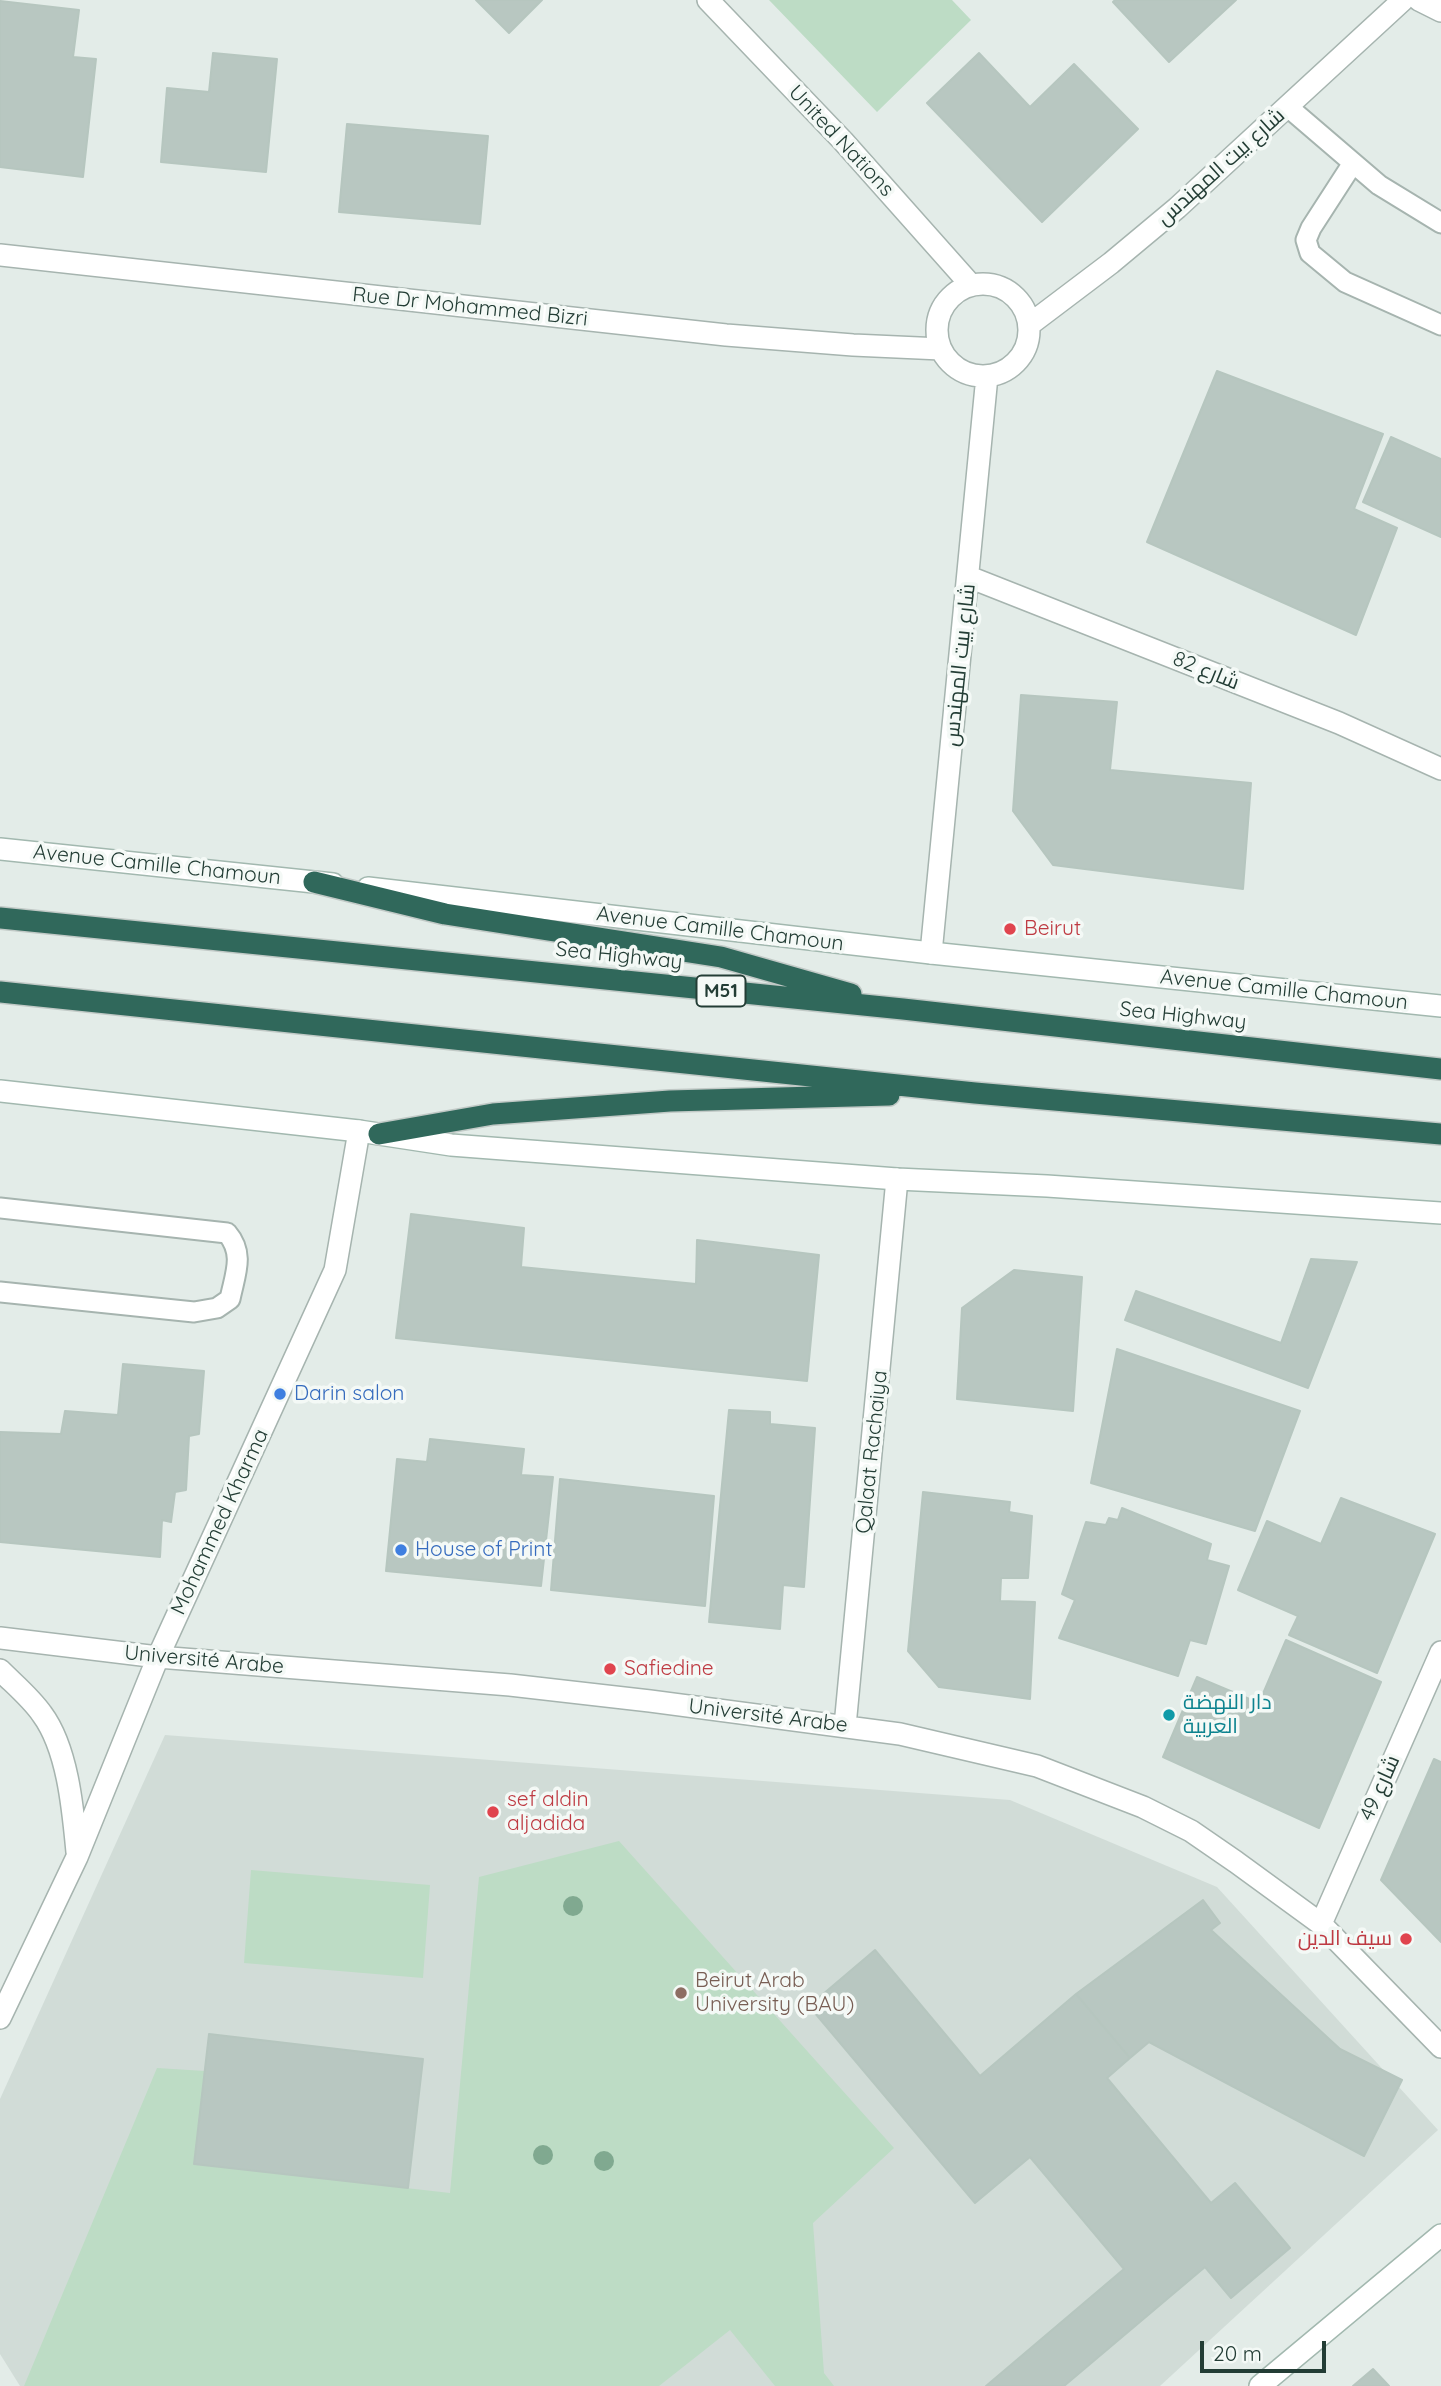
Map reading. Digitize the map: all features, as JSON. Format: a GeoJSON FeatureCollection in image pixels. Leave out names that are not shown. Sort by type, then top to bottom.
{"type":"FeatureCollection","features":[{"type":"Feature","properties":{"kind":"highway"},"geometry":{"type":"LineString","coordinates":[[314,882],[445,915],[721,957],[903,1009]]}},
{"type":"Feature","properties":{"kind":"highway","name":"Sea Highway"},"geometry":{"type":"LineString","coordinates":[[0,918],[903,1009],[1441,1069]]}},
{"type":"Feature","properties":{"kind":"highway"},"geometry":{"type":"LineString","coordinates":[[0,992],[975,1093],[1441,1134]]}},
{"type":"Feature","properties":{"kind":"highway"},"geometry":{"type":"LineString","coordinates":[[369,1133],[493,1114],[670,1101],[975,1093]]}},
{"type":"Feature","properties":{"kind":"street","name":"United Nations"},"geometry":{"type":"LineString","coordinates":[[708,0],[844,141],[971,285]]}},
{"type":"Feature","properties":{"kind":"street","name":"شارع بيت المهندس"},"geometry":{"type":"LineString","coordinates":[[1029,325],[1111,263],[1177,208],[1403,0]]}},
{"type":"Feature","properties":{"kind":"street"},"geometry":{"type":"LineString","coordinates":[[1419,0],[1441,10]]}},
{"type":"Feature","properties":{"kind":"street","name":"Rue Dr Mohammed Bizri"},"geometry":{"type":"LineString","coordinates":[[0,255],[714,334],[941,349]]}},
{"type":"Feature","properties":{"kind":"street"},"geometry":{"type":"LineString","coordinates":[[984,283],[1010,291],[1026,312],[1029,325],[1023,354],[1007,369],[987,376],[965,373],[955,367],[937,339],[939,316],[951,296],[971,285],[984,283]]}},
{"type":"Feature","properties":{"kind":"street","name":"شارع بيت المهندس"},"geometry":{"type":"LineString","coordinates":[[930,953],[987,376]]}},
{"type":"Feature","properties":{"kind":"street","name":"شارع 82"},"geometry":{"type":"LineString","coordinates":[[969,577],[1339,723],[1441,769]]}},
{"type":"Feature","properties":{"kind":"street","name":"Avenue Camille Chamoun"},"geometry":{"type":"LineString","coordinates":[[0,849],[314,882],[930,953],[1441,1006]]}},
{"type":"Feature","properties":{"kind":"street"},"geometry":{"type":"LineString","coordinates":[[0,1091],[369,1133],[451,1145],[574,1152],[897,1179],[1047,1186],[1441,1213]]}},
{"type":"Feature","properties":{"kind":"street","name":"Mohammed Kharma"},"geometry":{"type":"LineString","coordinates":[[0,2018],[77,1857],[158,1657],[335,1269],[369,1133]]}},
{"type":"Feature","properties":{"kind":"street","name":"Qalaat Rachaiya"},"geometry":{"type":"LineString","coordinates":[[845,1726],[897,1179]]}},
{"type":"Feature","properties":{"kind":"street","name":"Université Arabe"},"geometry":{"type":"LineString","coordinates":[[0,1638],[158,1657],[510,1685],[845,1726],[901,1734],[1037,1766],[1143,1807],[1191,1831],[1321,1924],[1441,2047]]}},
{"type":"Feature","properties":{"kind":"street","name":"شارع 49"},"geometry":{"type":"LineString","coordinates":[[1321,1924],[1441,1652]]}},
{"type":"Feature","properties":{"kind":"street"},"geometry":{"type":"LineString","coordinates":[[0,1670],[44,1715],[57,1745],[68,1780],[77,1857]]}},
{"type":"Feature","properties":{"kind":"street"},"geometry":{"type":"LineString","coordinates":[[1260,2386],[1441,2235]]}},
{"type":"Feature","properties":{"kind":"lane"},"geometry":{"type":"LineString","coordinates":[[1288,107],[1379,185],[1441,223]]}},
{"type":"Feature","properties":{"kind":"lane"},"geometry":{"type":"LineString","coordinates":[[1353,163],[1311,228],[1306,240],[1310,253],[1345,282],[1441,326]]}},
{"type":"Feature","properties":{"kind":"lane"},"geometry":{"type":"LineString","coordinates":[[0,1208],[227,1233],[236,1244],[238,1262],[230,1298],[217,1308],[194,1312],[0,1292]]}},
{"type":"Feature","properties":{"kind":"shaded area","name":"Beirut Arab University (BAU)"},"geometry":{"type":"Polygon","coordinates":[[[165,1735],[1010,1800],[1217,1887],[1438,2130],[1160,2386],[20,2386],[0,2354],[0,2099],[165,1735]]]}},
{"type":"Feature","properties":{"kind":"green space"},"geometry":{"type":"Polygon","coordinates":[[[769,0],[952,0],[971,20],[877,112],[769,0]]]}},
{"type":"Feature","properties":{"kind":"green space"},"geometry":{"type":"Polygon","coordinates":[[[619,1841],[894,2148],[813,2223],[824,2373],[834,2386],[775,2386],[730,2330],[659,2386],[24,2386],[157,2068],[205,2071],[195,2164],[450,2193],[479,1877],[619,1841]]]}},
{"type":"Feature","properties":{"kind":"green space"},"geometry":{"type":"Polygon","coordinates":[[[251,1870],[430,1885],[423,1978],[244,1963],[251,1870]]]}},
{"type":"Feature","properties":{"kind":"building"},"geometry":{"type":"Polygon","coordinates":[[[476,0],[542,0],[509,33],[476,0]]]}},
{"type":"Feature","properties":{"kind":"building"},"geometry":{"type":"Polygon","coordinates":[[[1236,0],[1169,62],[1113,2],[1236,0]]]}},
{"type":"Feature","properties":{"kind":"building"},"geometry":{"type":"Polygon","coordinates":[[[0,1],[79,10],[73,57],[96,59],[83,177],[0,167],[0,1]]]}},
{"type":"Feature","properties":{"kind":"building"},"geometry":{"type":"Polygon","coordinates":[[[213,53],[277,59],[266,172],[161,162],[167,88],[209,92],[213,53]]]}},
{"type":"Feature","properties":{"kind":"building"},"geometry":{"type":"Polygon","coordinates":[[[979,53],[1030,107],[1074,64],[1138,129],[1042,222],[927,103],[979,53]]]}},
{"type":"Feature","properties":{"kind":"building"},"geometry":{"type":"Polygon","coordinates":[[[347,124],[488,136],[480,224],[339,212],[347,124]]]}},
{"type":"Feature","properties":{"kind":"building"},"geometry":{"type":"Polygon","coordinates":[[[1217,371],[1383,434],[1354,509],[1397,528],[1356,635],[1147,542],[1217,371]]]}},
{"type":"Feature","properties":{"kind":"building"},"geometry":{"type":"Polygon","coordinates":[[[1391,437],[1441,459],[1441,537],[1363,502],[1391,437]]]}},
{"type":"Feature","properties":{"kind":"building"},"geometry":{"type":"Polygon","coordinates":[[[1021,695],[1117,702],[1110,770],[1251,783],[1243,889],[1053,865],[1013,811],[1021,695]]]}},
{"type":"Feature","properties":{"kind":"building"},"geometry":{"type":"Polygon","coordinates":[[[411,1214],[524,1228],[521,1267],[696,1284],[697,1240],[819,1255],[807,1381],[396,1338],[411,1214]]]}},
{"type":"Feature","properties":{"kind":"building"},"geometry":{"type":"Polygon","coordinates":[[[1311,1259],[1357,1262],[1308,1388],[1125,1320],[1136,1291],[1281,1343],[1311,1259]]]}},
{"type":"Feature","properties":{"kind":"building"},"geometry":{"type":"Polygon","coordinates":[[[1014,1270],[1082,1277],[1073,1411],[957,1399],[962,1308],[1014,1270]]]}},
{"type":"Feature","properties":{"kind":"building"},"geometry":{"type":"Polygon","coordinates":[[[1117,1349],[1300,1411],[1255,1531],[1091,1483],[1117,1349]]]}},
{"type":"Feature","properties":{"kind":"building"},"geometry":{"type":"Polygon","coordinates":[[[123,1364],[204,1371],[199,1434],[189,1436],[186,1490],[175,1492],[171,1522],[162,1520],[160,1557],[0,1542],[0,1432],[61,1434],[65,1411],[118,1415],[123,1364]]]}},
{"type":"Feature","properties":{"kind":"building"},"geometry":{"type":"Polygon","coordinates":[[[729,1410],[770,1412],[770,1424],[815,1428],[804,1587],[783,1585],[780,1629],[709,1622],[729,1410]]]}},
{"type":"Feature","properties":{"kind":"building"},"geometry":{"type":"Polygon","coordinates":[[[430,1439],[524,1449],[521,1475],[553,1477],[541,1586],[386,1571],[397,1459],[427,1462],[430,1439]]]}},
{"type":"Feature","properties":{"kind":"building"},"geometry":{"type":"Polygon","coordinates":[[[560,1479],[714,1496],[705,1606],[551,1590],[560,1479]]]}},
{"type":"Feature","properties":{"kind":"building"},"geometry":{"type":"Polygon","coordinates":[[[923,1492],[1010,1502],[1009,1512],[1032,1516],[1028,1578],[1001,1578],[1000,1601],[1035,1602],[1030,1699],[939,1687],[908,1651],[923,1492]]]}},
{"type":"Feature","properties":{"kind":"building"},"geometry":{"type":"Polygon","coordinates":[[[1341,1498],[1435,1534],[1377,1673],[1289,1635],[1298,1616],[1238,1590],[1267,1521],[1321,1544],[1341,1498]]]}},
{"type":"Feature","properties":{"kind":"building"},"geometry":{"type":"Polygon","coordinates":[[[1122,1508],[1211,1544],[1207,1560],[1229,1566],[1206,1644],[1190,1640],[1178,1676],[1059,1638],[1075,1600],[1062,1594],[1086,1522],[1106,1525],[1109,1518],[1118,1520],[1122,1508]]]}},
{"type":"Feature","properties":{"kind":"building"},"geometry":{"type":"Polygon","coordinates":[[[1286,1640],[1381,1682],[1319,1828],[1163,1757],[1197,1677],[1259,1703],[1286,1640]]]}},
{"type":"Feature","properties":{"kind":"building"},"geometry":{"type":"Polygon","coordinates":[[[1434,1759],[1441,1762],[1441,1942],[1381,1880],[1434,1759]]]}},
{"type":"Feature","properties":{"kind":"building"},"geometry":{"type":"Polygon","coordinates":[[[1203,1900],[1220,1923],[1211,1930],[1340,2049],[1402,2080],[1364,2156],[1149,2042],[1130,2058],[1076,1994],[1203,1900]]]}},
{"type":"Feature","properties":{"kind":"building"},"geometry":{"type":"Polygon","coordinates":[[[875,1950],[980,2076],[1076,1994],[1130,2058],[1107,2078],[1211,2203],[1235,2183],[1290,2248],[1231,2298],[1205,2267],[1064,2386],[986,2386],[1124,2269],[1030,2157],[975,2203],[809,2006],[875,1950]]]}},
{"type":"Feature","properties":{"kind":"building"},"geometry":{"type":"Polygon","coordinates":[[[209,2034],[423,2059],[408,2188],[194,2164],[209,2034]]]}},
{"type":"Feature","properties":{"kind":"building"},"geometry":{"type":"Polygon","coordinates":[[[1373,2369],[1389,2386],[1353,2386],[1373,2369]]]}},
{"type":"Feature","properties":{"kind":"place","name":"Beirut"},"geometry":{"type":"Point","coordinates":[1010,929]}},
{"type":"Feature","properties":{"kind":"place","name":"Darin salon"},"geometry":{"type":"Point","coordinates":[280,1394]}},
{"type":"Feature","properties":{"kind":"place","name":"House of Print"},"geometry":{"type":"Point","coordinates":[401,1550]}},
{"type":"Feature","properties":{"kind":"place","name":"Safiedine"},"geometry":{"type":"Point","coordinates":[610,1669]}},
{"type":"Feature","properties":{"kind":"place","name":"دار النهضة العربية"},"geometry":{"type":"Point","coordinates":[1169,1715]}},
{"type":"Feature","properties":{"kind":"place","name":"sef aldin aljadida"},"geometry":{"type":"Point","coordinates":[493,1812]}},
{"type":"Feature","properties":{"kind":"place","name":"سيف الدين"},"geometry":{"type":"Point","coordinates":[1406,1939]}},
{"type":"Feature","properties":{"kind":"place","name":"Beirut Arab University (BAU)"},"geometry":{"type":"Point","coordinates":[681,1993]}}]}
